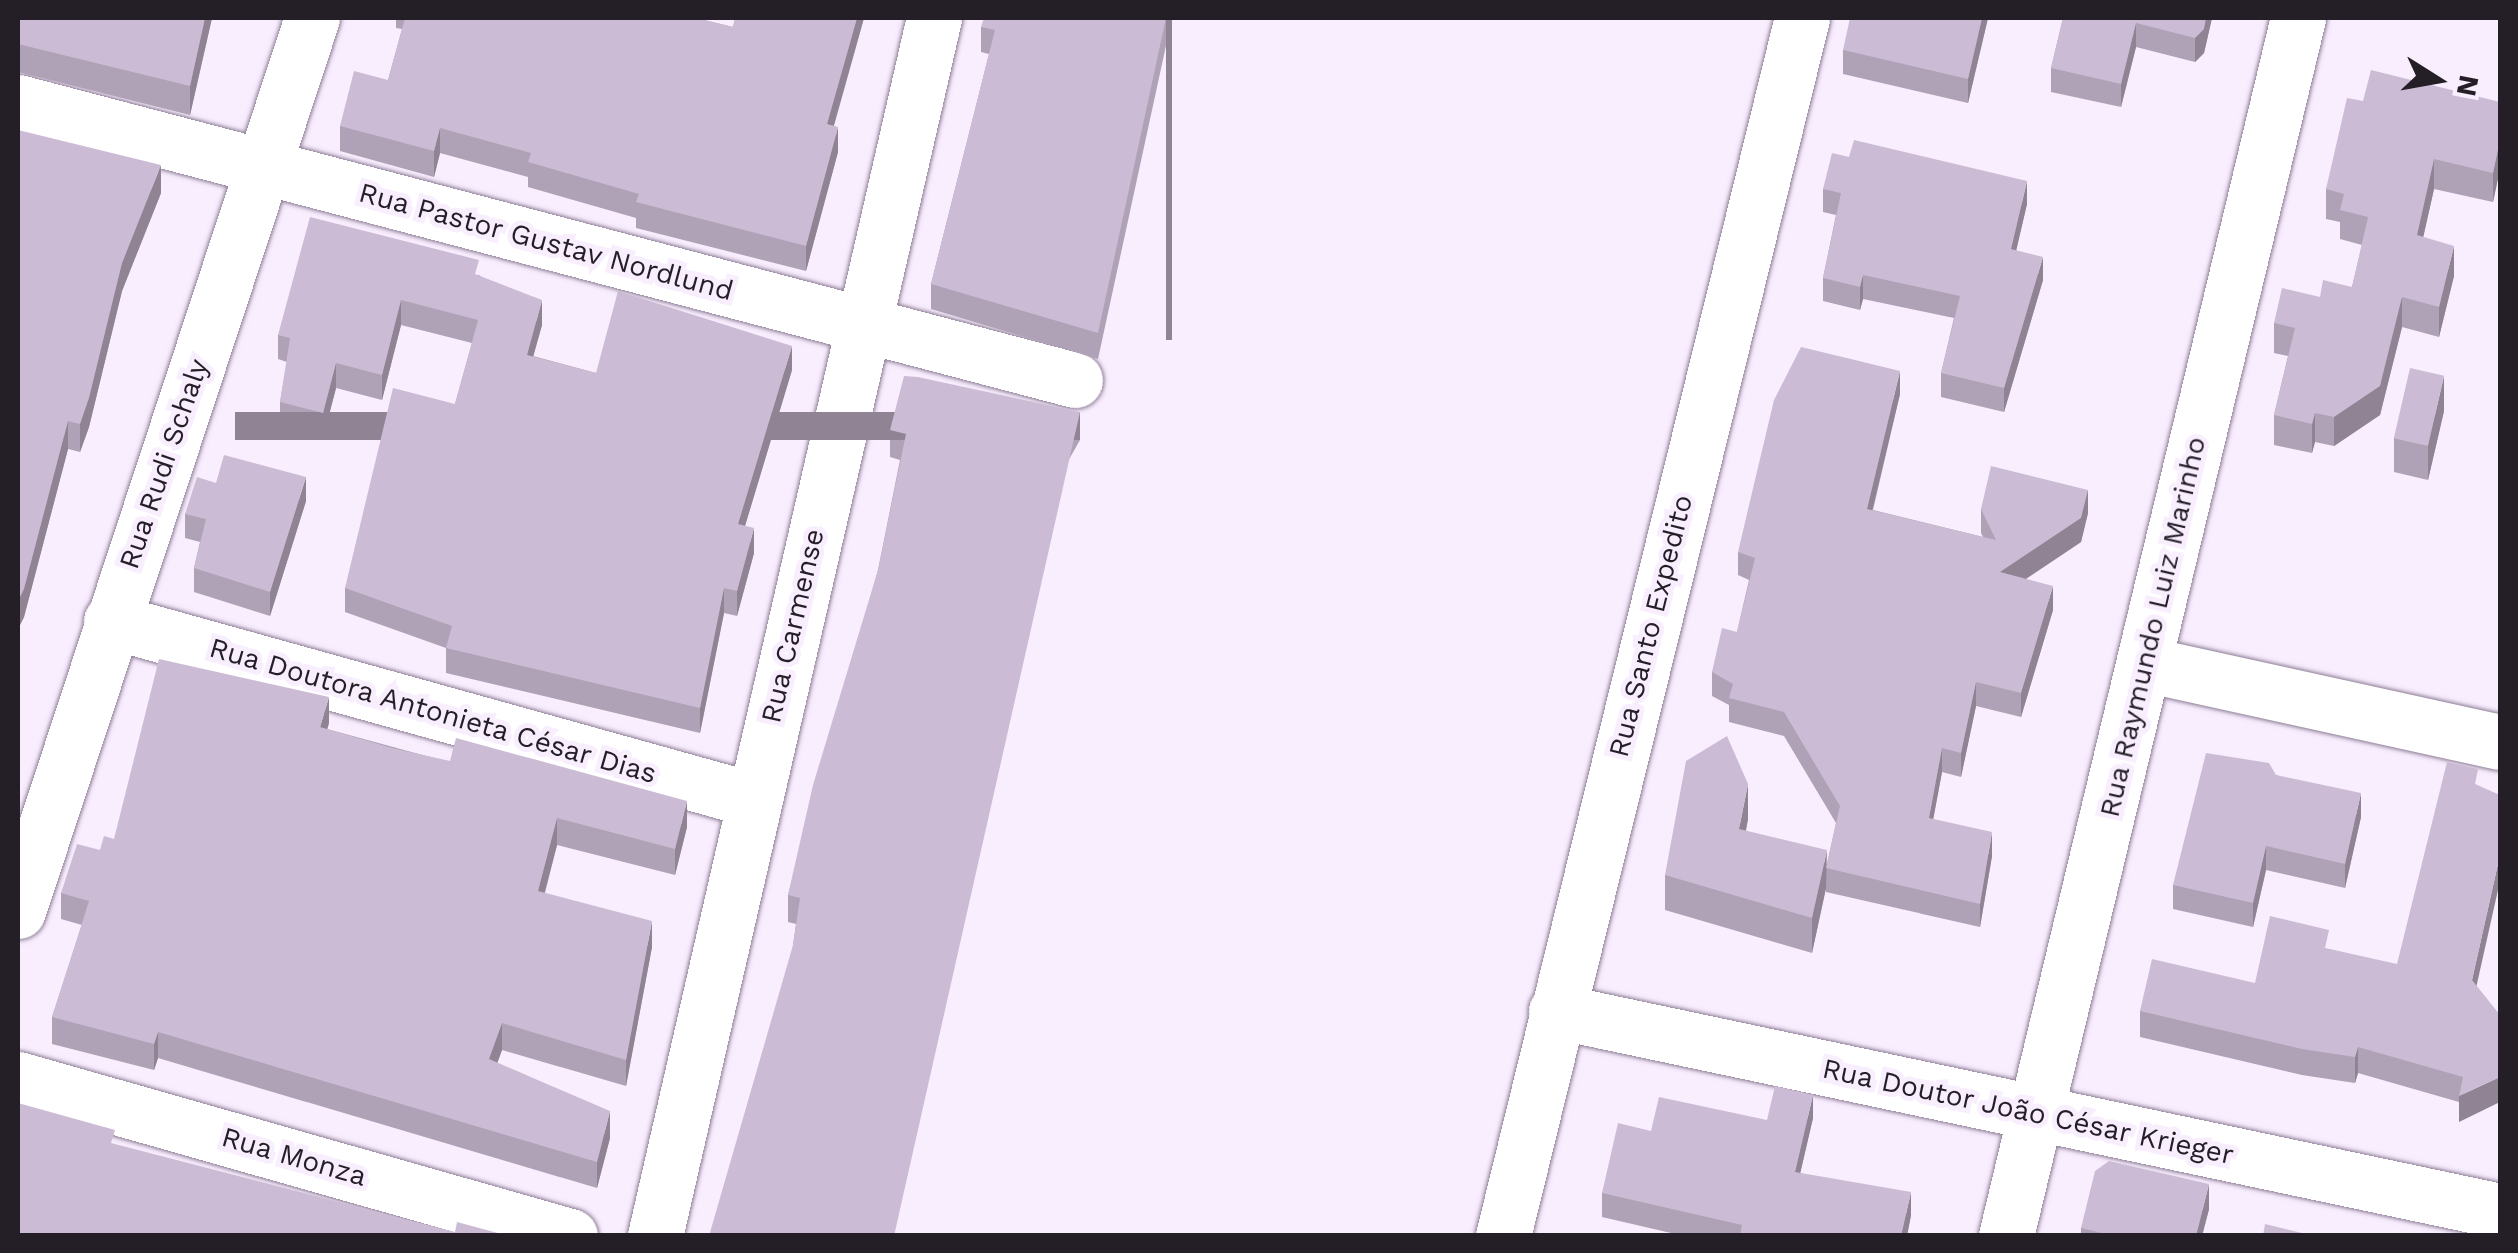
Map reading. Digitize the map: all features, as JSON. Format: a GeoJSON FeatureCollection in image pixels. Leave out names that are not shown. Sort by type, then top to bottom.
{"type":"FeatureCollection","features":[{"type":"Feature","properties":{"kind":"street","name":"Rua Rudi Schaly"},"geometry":{"type":"LineString","coordinates":[[18,911],[312,18]]}},
{"type":"Feature","properties":{"kind":"street","name":"Rua Carmense"},"geometry":{"type":"LineString","coordinates":[[655,1236],[860,325],[934,18]]}},
{"type":"Feature","properties":{"kind":"street","name":"Rua Santo Expedito"},"geometry":{"type":"LineString","coordinates":[[1502,1236],[1802,18]]}},
{"type":"Feature","properties":{"kind":"street","name":"Rua Raymundo Luiz Marinho"},"geometry":{"type":"LineString","coordinates":[[2006,1236],[2298,18]]}},
{"type":"Feature","properties":{"kind":"street","name":"Rua Pastor Gustav Nordlund"},"geometry":{"type":"LineString","coordinates":[[18,102],[1075,380]]}},
{"type":"Feature","properties":{"kind":"street","name":"Rua Doutora Antonieta César Dias"},"geometry":{"type":"LineString","coordinates":[[111,621],[754,800]]}},
{"type":"Feature","properties":{"kind":"street"},"geometry":{"type":"LineString","coordinates":[[2145,664],[2500,742]]}},
{"type":"Feature","properties":{"kind":"street","name":"Rua Doutor João César Krieger"},"geometry":{"type":"LineString","coordinates":[[1556,1011],[2500,1211]]}},
{"type":"Feature","properties":{"kind":"street","name":"Rua Monza"},"geometry":{"type":"LineString","coordinates":[[18,1079],[570,1236]]}},
{"type":"Feature","properties":{"kind":"building"},"geometry":{"type":"Polygon","coordinates":[[[18,18],[205,18],[190,86],[18,44],[18,18]]]}},
{"type":"Feature","properties":{"kind":"building"},"geometry":{"type":"Polygon","coordinates":[[[405,18],[695,18],[733,27],[735,18],[857,18],[827,124],[838,127],[806,246],[636,202],[639,194],[528,162],[531,153],[440,128],[434,151],[340,126],[354,71],[388,80],[405,18]]]}},
{"type":"Feature","properties":{"kind":"building"},"geometry":{"type":"Polygon","coordinates":[[[984,18],[1166,18],[1098,333],[931,284],[995,30],[981,27],[984,18]]]}},
{"type":"Feature","properties":{"kind":"building"},"geometry":{"type":"Polygon","coordinates":[[[1850,18],[1982,18],[1968,79],[1843,50],[1850,18]]]}},
{"type":"Feature","properties":{"kind":"building"},"geometry":{"type":"Polygon","coordinates":[[[2063,18],[2206,18],[2204,29],[2195,38],[2136,23],[2121,84],[2051,68],[2063,18]]]}},
{"type":"Feature","properties":{"kind":"building"},"geometry":{"type":"Polygon","coordinates":[[[2371,70],[2500,102],[2500,140],[2493,173],[2434,159],[2417,235],[2454,246],[2439,307],[2402,297],[2380,386],[2334,417],[2315,413],[2312,424],[2274,415],[2295,328],[2274,323],[2282,288],[2320,297],[2323,280],[2352,287],[2368,217],[2340,210],[2344,194],[2326,189],[2347,98],[2363,101],[2371,70]]]}},
{"type":"Feature","properties":{"kind":"building"},"geometry":{"type":"Polygon","coordinates":[[[18,130],[161,165],[122,263],[80,424],[68,421],[18,601],[18,130]]]}},
{"type":"Feature","properties":{"kind":"building"},"geometry":{"type":"Polygon","coordinates":[[[1854,140],[2027,181],[2011,249],[2043,257],[2004,388],[1941,373],[1960,296],[1863,275],[1860,287],[1823,278],[1841,193],[1823,189],[1832,153],[1849,157],[1854,140]]]}},
{"type":"Feature","properties":{"kind":"building"},"geometry":{"type":"Polygon","coordinates":[[[310,217],[479,260],[475,274],[542,300],[527,355],[596,373],[618,291],[792,346],[738,524],[754,528],[737,591],[724,588],[700,708],[446,648],[452,626],[345,588],[393,388],[455,404],[478,320],[401,300],[382,375],[336,363],[323,413],[280,402],[290,338],[278,335],[310,217]]]}},
{"type":"Feature","properties":{"kind":"building"},"geometry":{"type":"Polygon","coordinates":[[[1801,347],[1900,371],[1867,509],[1996,540],[1981,509],[1991,466],[2088,490],[2081,518],[2000,572],[2053,586],[2021,693],[1976,682],[1961,753],[1942,748],[1929,818],[1992,832],[1980,904],[1826,868],[1840,806],[1784,712],[1729,698],[1733,684],[1712,672],[1722,628],[1737,632],[1755,558],[1738,552],[1774,400],[1801,347]]]}},
{"type":"Feature","properties":{"kind":"building"},"geometry":{"type":"Polygon","coordinates":[[[2410,368],[2444,376],[2428,446],[2394,438],[2410,368]]]}},
{"type":"Feature","properties":{"kind":"building"},"geometry":{"type":"Polygon","coordinates":[[[904,376],[1080,412],[894,1236],[709,1236],[793,945],[800,898],[788,895],[813,785],[878,570],[906,434],[890,430],[904,376]]]}},
{"type":"Feature","properties":{"kind":"building"},"geometry":{"type":"Polygon","coordinates":[[[224,455],[306,477],[270,592],[194,568],[206,519],[185,514],[197,477],[216,483],[224,455]]]}},
{"type":"Feature","properties":{"kind":"building"},"geometry":{"type":"Polygon","coordinates":[[[159,659],[329,697],[320,727],[392,748],[450,761],[456,738],[687,801],[675,849],[557,818],[538,891],[652,921],[626,1060],[502,1023],[489,1059],[610,1111],[597,1162],[158,1032],[154,1044],[52,1017],[89,901],[61,893],[77,844],[100,850],[104,836],[114,839],[159,659]]]}},
{"type":"Feature","properties":{"kind":"building"},"geometry":{"type":"Polygon","coordinates":[[[1727,736],[1748,784],[1739,829],[1827,850],[1812,918],[1665,875],[1686,761],[1727,736]]]}},
{"type":"Feature","properties":{"kind":"building"},"geometry":{"type":"Polygon","coordinates":[[[2206,753],[2269,763],[2276,775],[2361,793],[2345,864],[2266,846],[2253,903],[2173,885],[2206,753]]]}},
{"type":"Feature","properties":{"kind":"building"},"geometry":{"type":"Polygon","coordinates":[[[2447,762],[2478,769],[2475,784],[2500,795],[2500,855],[2472,980],[2500,1015],[2500,1077],[2459,1096],[2463,1077],[2358,1047],[2355,1057],[2302,1049],[2140,1011],[2152,959],[2255,983],[2270,916],[2329,930],[2325,948],[2397,964],[2447,762]]]}},
{"type":"Feature","properties":{"kind":"building"},"geometry":{"type":"Polygon","coordinates":[[[1775,1086],[1813,1095],[1795,1172],[1911,1192],[1901,1236],[1740,1236],[1742,1225],[1602,1193],[1618,1123],[1651,1131],[1659,1097],[1767,1120],[1775,1086]]]}},
{"type":"Feature","properties":{"kind":"building"},"geometry":{"type":"Polygon","coordinates":[[[18,1103],[115,1130],[111,1143],[455,1232],[457,1222],[509,1236],[18,1236],[18,1103]]]}},
{"type":"Feature","properties":{"kind":"building"},"geometry":{"type":"Polygon","coordinates":[[[2109,1161],[2209,1184],[2196,1236],[2113,1236],[2081,1228],[2095,1171],[2109,1161]]]}},
{"type":"Feature","properties":{"kind":"building"},"geometry":{"type":"Polygon","coordinates":[[[2265,1224],[2314,1236],[2263,1236],[2265,1224]]]}}]}
